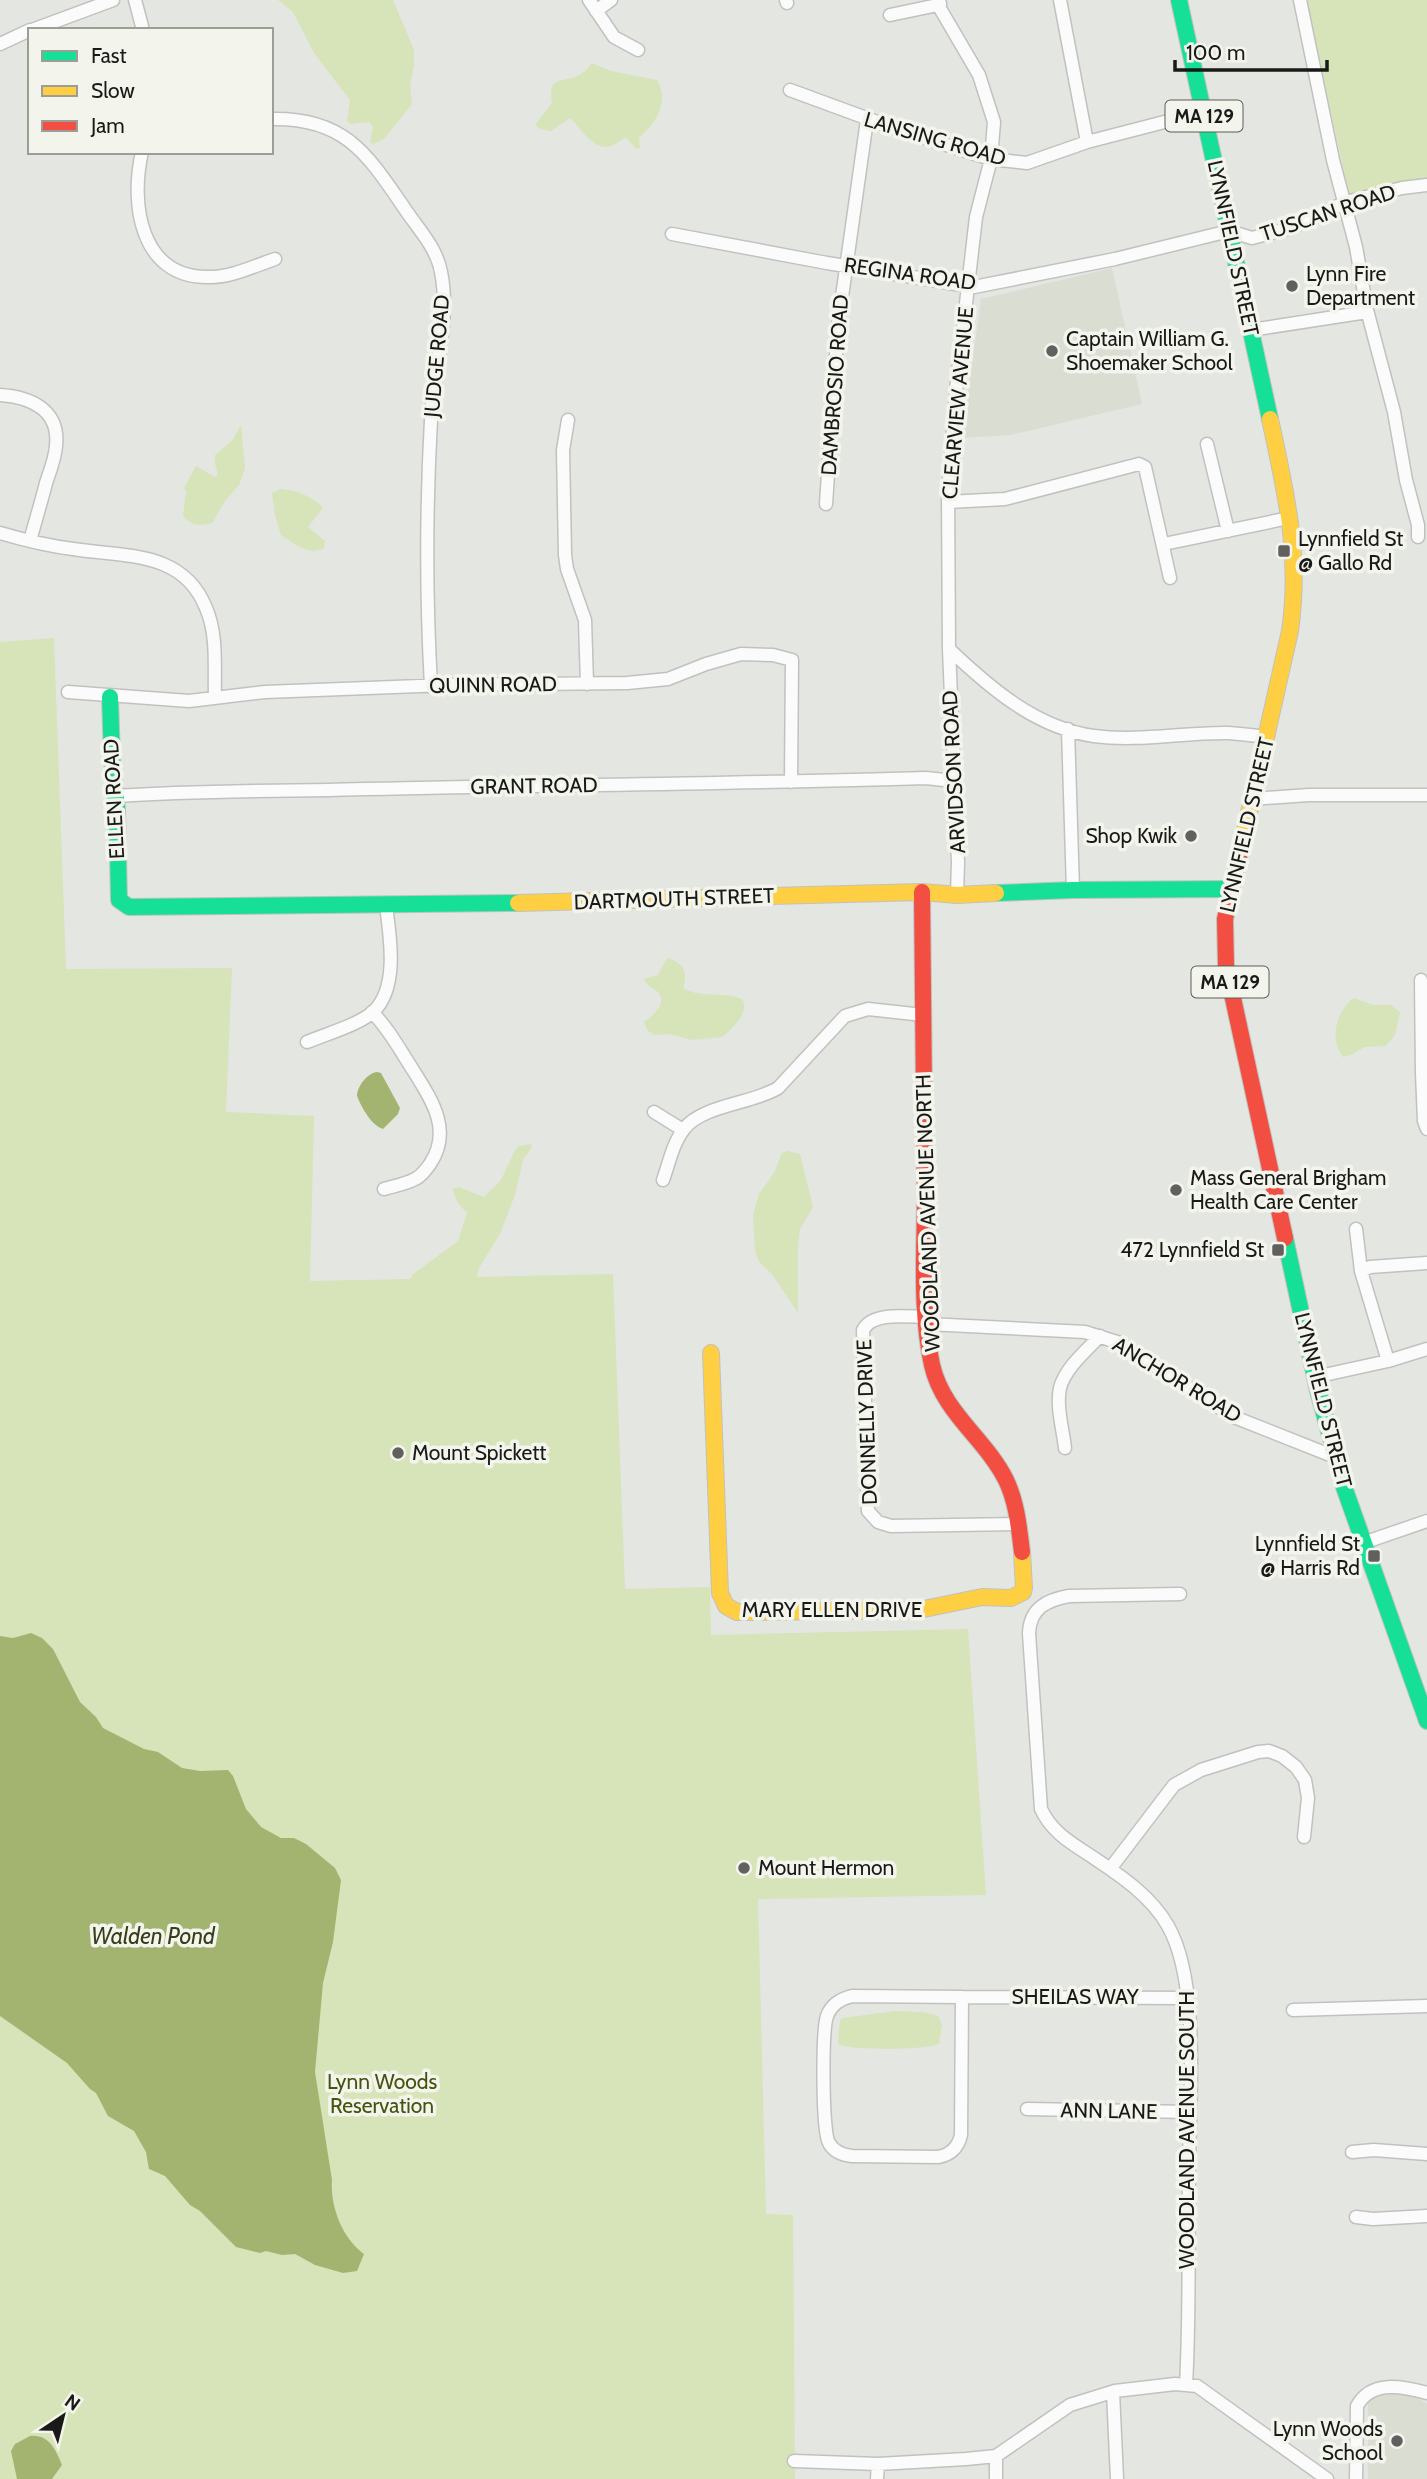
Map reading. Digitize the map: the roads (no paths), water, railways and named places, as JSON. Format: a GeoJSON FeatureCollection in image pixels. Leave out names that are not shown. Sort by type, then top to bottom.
{"type":"FeatureCollection","features":[{"type":"Feature","properties":{"kind":"street"},"geometry":{"type":"LineString","coordinates":[[36,28],[113,0]]}},
{"type":"Feature","properties":{"kind":"street"},"geometry":{"type":"LineString","coordinates":[[135,0],[142,28]]}},
{"type":"Feature","properties":{"kind":"street"},"geometry":{"type":"LineString","coordinates":[[611,0],[593,6],[614,37],[638,50]]}},
{"type":"Feature","properties":{"kind":"street"},"geometry":{"type":"LineString","coordinates":[[1060,0],[1087,142]]}},
{"type":"Feature","properties":{"kind":"street","name":"LYNNFIELD STREET"},"geometry":{"type":"LineString","coordinates":[[1179,0],[1251,330],[1296,556],[1295,595],[1290,631],[1230,889],[1225,919],[1226,966],[1315,1377],[1335,1457],[1427,1721]]}},
{"type":"Feature","properties":{"kind":"street"},"geometry":{"type":"LineString","coordinates":[[1300,0],[1333,160],[1346,202],[1367,312],[1394,412],[1406,480],[1418,525],[1418,537]]}},
{"type":"Feature","properties":{"kind":"street"},"geometry":{"type":"LineString","coordinates":[[890,15],[939,2]]}},
{"type":"Feature","properties":{"kind":"street","name":"CLEARVIEW AVENUE"},"geometry":{"type":"LineString","coordinates":[[939,2],[979,75],[993,122],[991,159],[976,217],[957,381],[948,502],[949,649]]}},
{"type":"Feature","properties":{"kind":"street"},"geometry":{"type":"LineString","coordinates":[[0,44],[28,31]]}},
{"type":"Feature","properties":{"kind":"street","name":"LANSING ROAD"},"geometry":{"type":"LineString","coordinates":[[790,90],[867,120],[991,159],[1027,163],[1087,142],[1203,112]]}},
{"type":"Feature","properties":{"kind":"street","name":"JUDGE ROAD"},"geometry":{"type":"LineString","coordinates":[[273,119],[309,122],[335,131],[356,145],[377,169],[425,237],[440,267],[444,327],[434,388],[429,460],[427,608],[431,686]]}},
{"type":"Feature","properties":{"kind":"street","name":"DAMBROSIO ROAD"},"geometry":{"type":"LineString","coordinates":[[826,504],[838,325],[867,120]]}},
{"type":"Feature","properties":{"kind":"street"},"geometry":{"type":"LineString","coordinates":[[142,154],[137,181],[139,217],[149,243],[168,264],[187,274],[213,277],[275,259]]}},
{"type":"Feature","properties":{"kind":"street","name":"TUSCAN ROAD"},"geometry":{"type":"LineString","coordinates":[[1229,231],[1252,238],[1291,228],[1346,202],[1402,188],[1427,185]]}},
{"type":"Feature","properties":{"kind":"street","name":"REGINA ROAD"},"geometry":{"type":"LineString","coordinates":[[672,234],[969,286],[1014,280],[1115,259],[1229,231]]}},
{"type":"Feature","properties":{"kind":"street"},"geometry":{"type":"LineString","coordinates":[[1251,330],[1367,312]]}},
{"type":"Feature","properties":{"kind":"street"},"geometry":{"type":"LineString","coordinates":[[0,395],[23,397],[37,404],[48,415],[55,431],[55,452],[30,541]]}},
{"type":"Feature","properties":{"kind":"street"},"geometry":{"type":"LineString","coordinates":[[568,420],[563,450],[565,555],[584,620],[587,684]]}},
{"type":"Feature","properties":{"kind":"street"},"geometry":{"type":"LineString","coordinates":[[1207,444],[1228,531]]}},
{"type":"Feature","properties":{"kind":"street"},"geometry":{"type":"LineString","coordinates":[[948,502],[1005,499],[1139,464],[1145,467],[1170,578]]}},
{"type":"Feature","properties":{"kind":"street"},"geometry":{"type":"LineString","coordinates":[[1164,544],[1289,519]]}},
{"type":"Feature","properties":{"kind":"street"},"geometry":{"type":"LineString","coordinates":[[0,533],[30,541],[160,562],[186,578],[206,608],[212,630],[215,698]]}},
{"type":"Feature","properties":{"kind":"street"},"geometry":{"type":"LineString","coordinates":[[949,649],[988,686],[1032,714],[1068,729],[1094,736],[1147,737],[1228,733],[1266,737]]}},
{"type":"Feature","properties":{"kind":"street","name":"ARVIDSON ROAD"},"geometry":{"type":"LineString","coordinates":[[949,649],[957,895]]}},
{"type":"Feature","properties":{"kind":"street","name":"QUINN ROAD"},"geometry":{"type":"LineString","coordinates":[[68,692],[189,701],[265,692],[627,683],[668,679],[741,654],[773,655],[792,660],[791,782]]}},
{"type":"Feature","properties":{"kind":"street","name":"ELLEN ROAD"},"geometry":{"type":"LineString","coordinates":[[110,697],[119,900]]}},
{"type":"Feature","properties":{"kind":"street"},"geometry":{"type":"LineString","coordinates":[[1068,729],[1073,890]]}},
{"type":"Feature","properties":{"kind":"street","name":"GRANT ROAD"},"geometry":{"type":"LineString","coordinates":[[116,796],[191,791],[536,784],[654,786],[926,778],[953,781]]}},
{"type":"Feature","properties":{"kind":"street"},"geometry":{"type":"LineString","coordinates":[[1252,799],[1309,795],[1427,796]]}},
{"type":"Feature","properties":{"kind":"street","name":"DARTMOUTH STREET"},"geometry":{"type":"LineString","coordinates":[[119,900],[129,907],[169,909],[652,901],[922,892],[957,895],[1073,890],[1230,889]]}},
{"type":"Feature","properties":{"kind":"street","name":"WOODLAND AVENUE NORTH"},"geometry":{"type":"LineString","coordinates":[[922,892],[928,1321],[933,1369],[943,1396],[957,1418],[988,1453],[1012,1492],[1019,1524],[1025,1584],[1023,1592]]}},
{"type":"Feature","properties":{"kind":"street"},"geometry":{"type":"LineString","coordinates":[[307,1042],[372,1012],[383,998],[388,981],[390,939],[386,906]]}},
{"type":"Feature","properties":{"kind":"street"},"geometry":{"type":"LineString","coordinates":[[1422,980],[1423,1097],[1427,1129]]}},
{"type":"Feature","properties":{"kind":"street"},"geometry":{"type":"LineString","coordinates":[[663,1180],[682,1130],[699,1117],[778,1088],[836,1023],[850,1013],[876,1009],[923,1015]]}},
{"type":"Feature","properties":{"kind":"street"},"geometry":{"type":"LineString","coordinates":[[372,1012],[389,1032],[431,1097],[439,1118],[440,1136],[436,1155],[419,1177],[384,1189]]}},
{"type":"Feature","properties":{"kind":"street"},"geometry":{"type":"LineString","coordinates":[[654,1112],[682,1130]]}},
{"type":"Feature","properties":{"kind":"street"},"geometry":{"type":"LineString","coordinates":[[1356,1229],[1361,1271],[1388,1361]]}},
{"type":"Feature","properties":{"kind":"street"},"geometry":{"type":"LineString","coordinates":[[1361,1271],[1370,1267],[1427,1263]]}},
{"type":"Feature","properties":{"kind":"street","name":"DONNELLY DRIVE"},"geometry":{"type":"LineString","coordinates":[[928,1321],[877,1318],[868,1322],[863,1331],[868,1511],[874,1519],[886,1525],[1019,1524]]}},
{"type":"Feature","properties":{"kind":"street","name":"ANCHOR ROAD"},"geometry":{"type":"LineString","coordinates":[[928,1321],[1085,1332],[1100,1336],[1120,1343],[1234,1417],[1335,1457]]}},
{"type":"Feature","properties":{"kind":"street"},"geometry":{"type":"LineString","coordinates":[[1065,1448],[1061,1385],[1100,1336]]}},
{"type":"Feature","properties":{"kind":"street"},"geometry":{"type":"LineString","coordinates":[[1315,1377],[1388,1361],[1427,1349]]}},
{"type":"Feature","properties":{"kind":"street","name":"MARY ELLEN DRIVE"},"geometry":{"type":"LineString","coordinates":[[711,1353],[720,1593],[728,1608],[737,1612],[919,1610],[970,1599],[1014,1597],[1023,1592]]}},
{"type":"Feature","properties":{"kind":"street"},"geometry":{"type":"LineString","coordinates":[[1363,1543],[1427,1521]]}},
{"type":"Feature","properties":{"kind":"street","name":"WOODLAND AVENUE SOUTH"},"geometry":{"type":"LineString","coordinates":[[1180,1594],[1069,1596],[1053,1599],[1041,1605],[1031,1620],[1028,1633],[1041,1809],[1047,1822],[1147,1899],[1169,1927],[1182,1959],[1187,1998],[1190,2112],[1186,2385]]}},
{"type":"Feature","properties":{"kind":"street"},"geometry":{"type":"LineString","coordinates":[[1110,1869],[1174,1785],[1201,1770],[1258,1752],[1274,1752],[1287,1759],[1305,1780],[1308,1798],[1304,1837]]}},
{"type":"Feature","properties":{"kind":"street","name":"SHEILAS WAY"},"geometry":{"type":"LineString","coordinates":[[962,1997],[961,2135],[957,2147],[938,2157],[852,2155],[841,2154],[833,2149],[825,2133],[826,2023],[832,2007],[841,2000],[852,1996],[1187,1998]]}},
{"type":"Feature","properties":{"kind":"street"},"geometry":{"type":"LineString","coordinates":[[1293,2010],[1427,2007]]}},
{"type":"Feature","properties":{"kind":"street","name":"ANN LANE"},"geometry":{"type":"LineString","coordinates":[[1027,2109],[1190,2112]]}},
{"type":"Feature","properties":{"kind":"street"},"geometry":{"type":"LineString","coordinates":[[1352,2152],[1374,2150],[1427,2154]]}},
{"type":"Feature","properties":{"kind":"street"},"geometry":{"type":"LineString","coordinates":[[1356,2217],[1373,2219],[1427,2216]]}},
{"type":"Feature","properties":{"kind":"street"},"geometry":{"type":"LineString","coordinates":[[794,2461],[878,2463],[996,2456],[1070,2405],[1113,2392],[1175,2384],[1197,2386],[1327,2479]]}},
{"type":"Feature","properties":{"kind":"street"},"geometry":{"type":"LineString","coordinates":[[1356,2479],[1357,2406],[1362,2396],[1380,2387],[1427,2393]]}},
{"type":"Feature","properties":{"kind":"street"},"geometry":{"type":"LineString","coordinates":[[1113,2392],[1117,2479]]}},
{"type":"Feature","properties":{"kind":"street"},"geometry":{"type":"LineString","coordinates":[[996,2456],[996,2479]]}},
{"type":"Feature","properties":{"kind":"street"},"geometry":{"type":"LineString","coordinates":[[877,2479],[878,2463]]}},
{"type":"Feature","properties":{"kind":"water"},"geometry":{"type":"Polygon","coordinates":[[[377,1072],[381,1073],[400,1108],[398,1114],[383,1129],[371,1120],[357,1096],[363,1081],[377,1072]]]}},
{"type":"Feature","properties":{"kind":"water","name":"Walden Pond"},"geometry":{"type":"Polygon","coordinates":[[[31,1633],[42,1638],[53,1649],[80,1702],[103,1728],[144,1749],[158,1752],[182,1768],[200,1771],[228,1770],[246,1809],[261,1827],[281,1838],[294,1838],[306,1844],[335,1868],[341,1880],[333,1942],[323,1983],[315,2072],[335,2211],[349,2239],[364,2254],[357,2271],[343,2273],[315,2265],[295,2254],[282,2255],[266,2251],[260,2253],[236,2247],[200,2211],[190,2205],[165,2176],[149,2169],[146,2152],[134,2131],[108,2116],[96,2093],[67,2063],[0,2016],[0,1636],[13,1638],[31,1633]]]}},
{"type":"Feature","properties":{"kind":"water"},"geometry":{"type":"Polygon","coordinates":[[[30,2436],[47,2440],[57,2454],[62,2465],[52,2479],[17,2479],[11,2451],[15,2444],[30,2436]]]}},
{"type":"Feature","properties":{"kind":"place","name":"Lynn Fire Department"},"geometry":{"type":"Point","coordinates":[1292,286]}},
{"type":"Feature","properties":{"kind":"place","name":"Captain William G. Shoemaker School"},"geometry":{"type":"Point","coordinates":[1052,351]}},
{"type":"Feature","properties":{"kind":"place","name":"Lynnfield St @ Gallo Rd"},"geometry":{"type":"Point","coordinates":[1284,551]}},
{"type":"Feature","properties":{"kind":"place","name":"Shop Kwik"},"geometry":{"type":"Point","coordinates":[1191,836]}},
{"type":"Feature","properties":{"kind":"place","name":"Mass General Brigham Health Care Center"},"geometry":{"type":"Point","coordinates":[1176,1190]}},
{"type":"Feature","properties":{"kind":"place","name":"472 Lynnfield St"},"geometry":{"type":"Point","coordinates":[1278,1250]}},
{"type":"Feature","properties":{"kind":"place","name":"Mount Spickett"},"geometry":{"type":"Point","coordinates":[398,1453]}},
{"type":"Feature","properties":{"kind":"place","name":"Lynnfield St @ Harris Rd"},"geometry":{"type":"Point","coordinates":[1374,1556]}},
{"type":"Feature","properties":{"kind":"place","name":"Mount Hermon"},"geometry":{"type":"Point","coordinates":[744,1868]}},
{"type":"Feature","properties":{"kind":"place","name":"Lynn Woods School"},"geometry":{"type":"Point","coordinates":[1397,2441]}},
{"type":"Feature","properties":{"kind":"park label","name":"Lynn Woods Reservation"},"geometry":{"type":"Point","coordinates":[382,2094]}}]}
